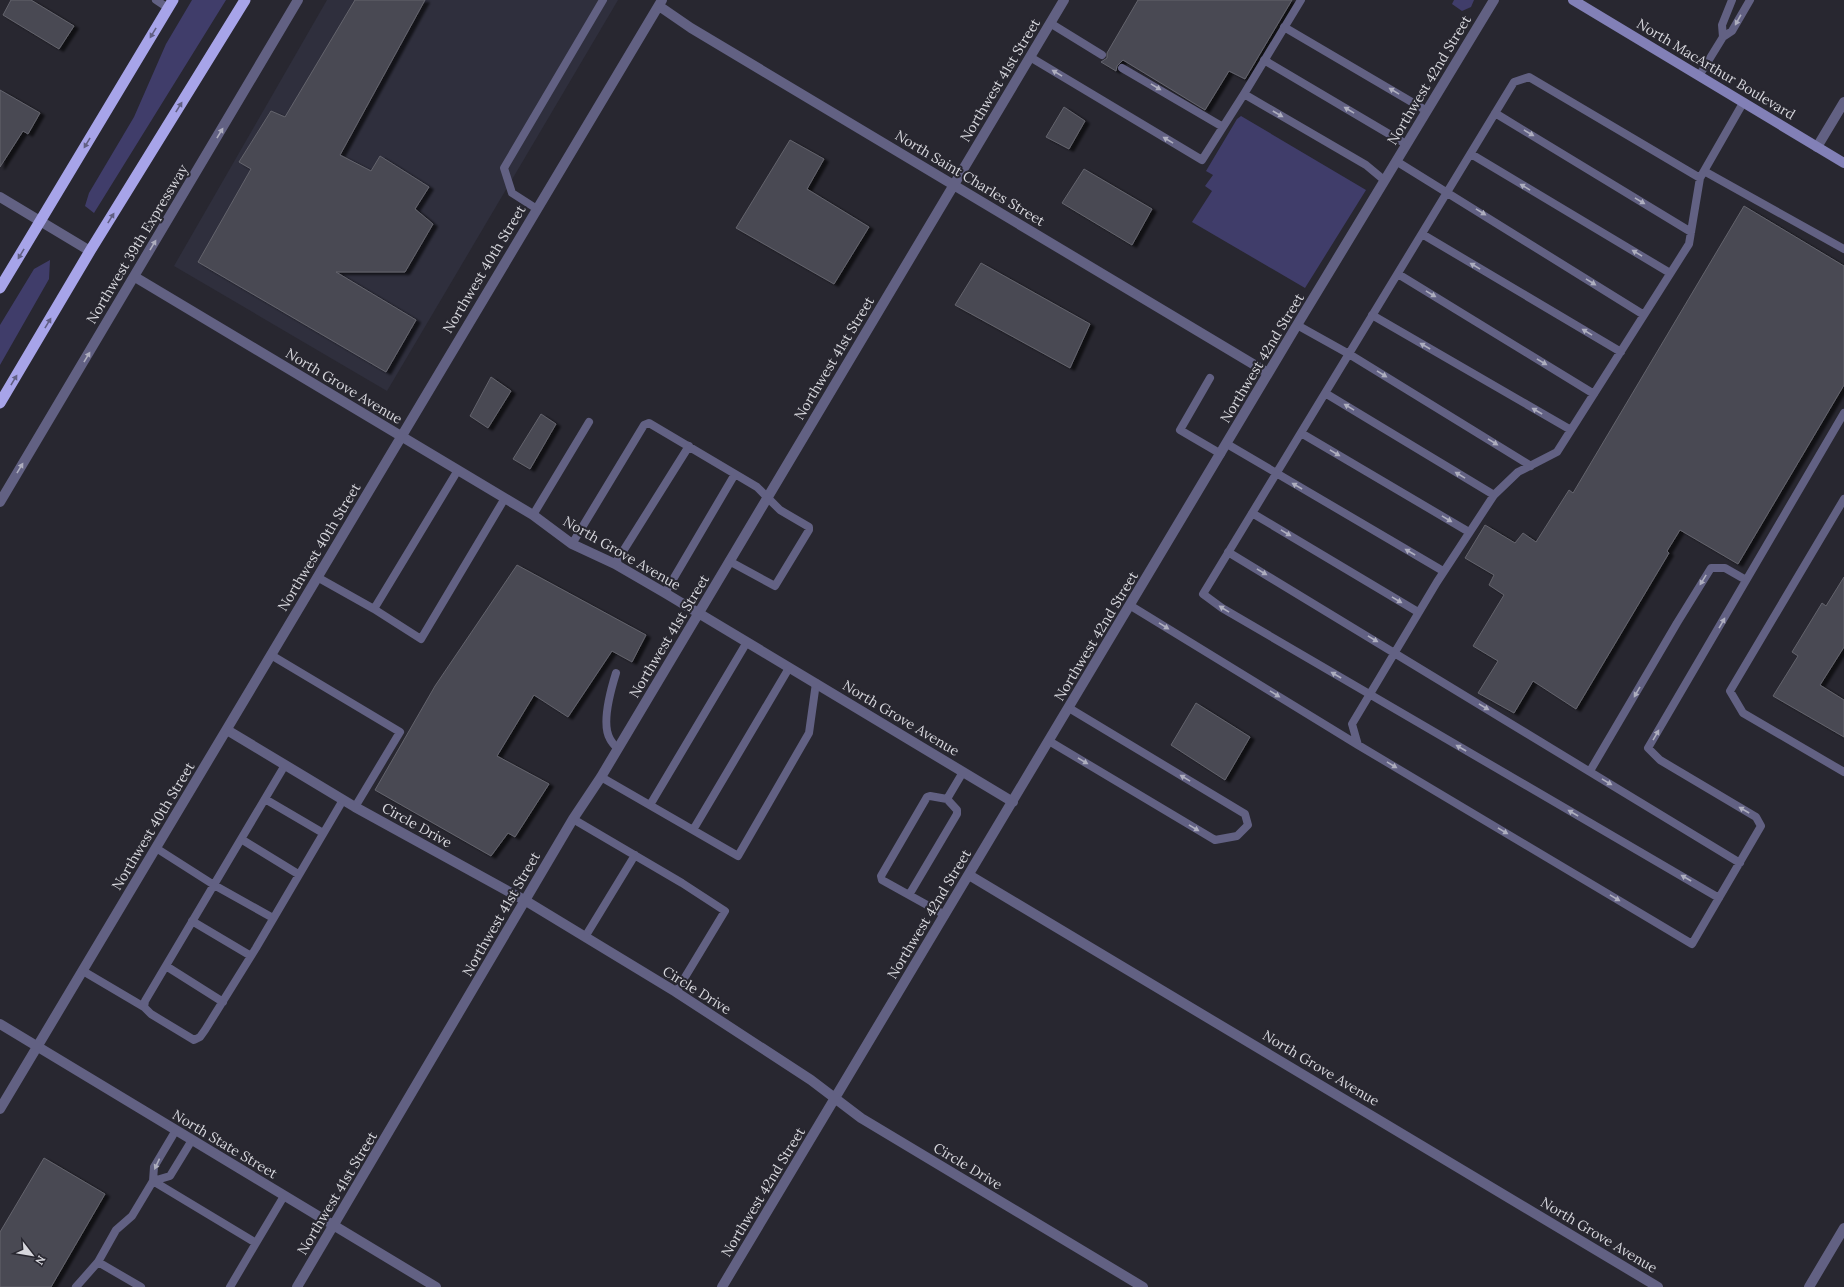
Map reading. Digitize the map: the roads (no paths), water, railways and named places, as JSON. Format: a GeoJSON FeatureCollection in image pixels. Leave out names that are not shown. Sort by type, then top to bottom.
{"type":"FeatureCollection","features":[{"type":"Feature","properties":{"kind":"highway"},"geometry":{"type":"LineString","coordinates":[[0,403],[90,251],[245,0]]}},
{"type":"Feature","properties":{"kind":"highway"},"geometry":{"type":"LineString","coordinates":[[0,288],[170,4]]}},
{"type":"Feature","properties":{"kind":"main road","name":"North MacArthur Boulevard"},"geometry":{"type":"LineString","coordinates":[[1573,0],[1844,163]]}},
{"type":"Feature","properties":{"kind":"street","name":"Northwest 39th Expressway"},"geometry":{"type":"LineString","coordinates":[[0,502],[135,277],[298,0]]}},
{"type":"Feature","properties":{"kind":"street","name":"Northwest 41st Street"},"geometry":{"type":"LineString","coordinates":[[297,1287],[526,901],[572,819],[618,749],[1064,0]]}},
{"type":"Feature","properties":{"kind":"street","name":"Northwest 42nd Street"},"geometry":{"type":"LineString","coordinates":[[722,1287],[1131,606],[1268,373],[1494,0]]}},
{"type":"Feature","properties":{"kind":"street","name":"Northwest 40th Street"},"geometry":{"type":"LineString","coordinates":[[0,1110],[660,3]]}},
{"type":"Feature","properties":{"kind":"street","name":"North Saint Charles Street"},"geometry":{"type":"LineString","coordinates":[[660,3],[691,28],[1268,373]]}},
{"type":"Feature","properties":{"kind":"street"},"geometry":{"type":"LineString","coordinates":[[1817,147],[1844,102]]}},
{"type":"Feature","properties":{"kind":"street"},"geometry":{"type":"LineString","coordinates":[[0,197],[41,220],[90,251]]}},
{"type":"Feature","properties":{"kind":"street","name":"North Grove Avenue"},"geometry":{"type":"LineString","coordinates":[[135,277],[533,515],[572,544],[615,564],[665,593],[1013,802]]}},
{"type":"Feature","properties":{"kind":"street","name":"Circle Drive"},"geometry":{"type":"LineString","coordinates":[[227,730],[355,807],[526,901],[676,992],[811,1080],[861,1118],[1143,1287]]}},
{"type":"Feature","properties":{"kind":"street","name":"North Grove Avenue"},"geometry":{"type":"LineString","coordinates":[[969,875],[1658,1287]]}},
{"type":"Feature","properties":{"kind":"street","name":"North State Street"},"geometry":{"type":"LineString","coordinates":[[0,1024],[436,1287]]}},
{"type":"Feature","properties":{"kind":"street"},"geometry":{"type":"LineString","coordinates":[[1809,1287],[1844,1228]]}},
{"type":"Feature","properties":{"kind":"lane"},"geometry":{"type":"LineString","coordinates":[[156,0],[170,4]]}},
{"type":"Feature","properties":{"kind":"lane"},"geometry":{"type":"LineString","coordinates":[[537,209],[512,193],[504,168],[603,0]]}},
{"type":"Feature","properties":{"kind":"lane"},"geometry":{"type":"LineString","coordinates":[[1030,57],[1202,160],[1244,94],[1300,0]]}},
{"type":"Feature","properties":{"kind":"lane"},"geometry":{"type":"LineString","coordinates":[[1722,37],[1722,25],[1732,0]]}},
{"type":"Feature","properties":{"kind":"lane"},"geometry":{"type":"LineString","coordinates":[[1699,76],[1722,37],[1732,31],[1750,0]]}},
{"type":"Feature","properties":{"kind":"lane"},"geometry":{"type":"LineString","coordinates":[[1050,23],[1102,55]]}},
{"type":"Feature","properties":{"kind":"lane"},"geometry":{"type":"LineString","coordinates":[[1284,27],[1427,111]]}},
{"type":"Feature","properties":{"kind":"lane"},"geometry":{"type":"LineString","coordinates":[[1264,60],[1406,144]]}},
{"type":"Feature","properties":{"kind":"lane"},"geometry":{"type":"LineString","coordinates":[[1122,68],[1223,127]]}},
{"type":"Feature","properties":{"kind":"lane"},"geometry":{"type":"LineString","coordinates":[[1719,898],[1222,608],[1203,594],[1514,82],[1529,78],[1702,175],[1844,249]]}},
{"type":"Feature","properties":{"kind":"lane"},"geometry":{"type":"LineString","coordinates":[[1244,94],[1366,165],[1384,180]]}},
{"type":"Feature","properties":{"kind":"lane"},"geometry":{"type":"LineString","coordinates":[[1358,745],[1352,724],[1418,612],[1469,532],[1494,495],[1518,472],[1557,452],[1689,244],[1702,175],[1743,102]]}},
{"type":"Feature","properties":{"kind":"lane"},"geometry":{"type":"LineString","coordinates":[[1495,113],[1691,232]]}},
{"type":"Feature","properties":{"kind":"lane"},"geometry":{"type":"LineString","coordinates":[[1470,154],[1670,273]]}},
{"type":"Feature","properties":{"kind":"lane"},"geometry":{"type":"LineString","coordinates":[[1396,161],[1644,315]]}},
{"type":"Feature","properties":{"kind":"lane"},"geometry":{"type":"LineString","coordinates":[[1422,234],[1621,352]]}},
{"type":"Feature","properties":{"kind":"lane"},"geometry":{"type":"LineString","coordinates":[[1398,274],[1594,394]]}},
{"type":"Feature","properties":{"kind":"lane"},"geometry":{"type":"LineString","coordinates":[[1372,316],[1571,430]]}},
{"type":"Feature","properties":{"kind":"lane"},"geometry":{"type":"LineString","coordinates":[[1297,325],[1349,354],[1531,466]]}},
{"type":"Feature","properties":{"kind":"lane"},"geometry":{"type":"LineString","coordinates":[[1210,378],[1180,430],[1221,454]]}},
{"type":"Feature","properties":{"kind":"lane"},"geometry":{"type":"LineString","coordinates":[[1325,393],[1494,495]]}},
{"type":"Feature","properties":{"kind":"lane"},"geometry":{"type":"LineString","coordinates":[[1131,606],[1358,745],[1692,944],[1761,826],[1756,817],[1660,760],[1648,748],[1844,413]]}},
{"type":"Feature","properties":{"kind":"lane"},"geometry":{"type":"LineString","coordinates":[[533,515],[589,422]]}},
{"type":"Feature","properties":{"kind":"lane"},"geometry":{"type":"LineString","coordinates":[[572,544],[644,425],[649,423],[757,487],[780,510],[809,527],[805,537],[775,586],[729,561]]}},
{"type":"Feature","properties":{"kind":"lane"},"geometry":{"type":"LineString","coordinates":[[1301,433],[1469,532]]}},
{"type":"Feature","properties":{"kind":"lane"},"geometry":{"type":"LineString","coordinates":[[1227,444],[1444,571]]}},
{"type":"Feature","properties":{"kind":"lane"},"geometry":{"type":"LineString","coordinates":[[615,564],[689,446]]}},
{"type":"Feature","properties":{"kind":"lane"},"geometry":{"type":"LineString","coordinates":[[374,609],[458,470]]}},
{"type":"Feature","properties":{"kind":"lane"},"geometry":{"type":"LineString","coordinates":[[665,593],[735,474]]}},
{"type":"Feature","properties":{"kind":"lane"},"geometry":{"type":"LineString","coordinates":[[317,577],[374,609],[421,639],[505,498]]}},
{"type":"Feature","properties":{"kind":"lane"},"geometry":{"type":"LineString","coordinates":[[1844,499],[1730,691],[1743,713],[1844,772]]}},
{"type":"Feature","properties":{"kind":"lane"},"geometry":{"type":"LineString","coordinates":[[1252,513],[1418,612]]}},
{"type":"Feature","properties":{"kind":"lane"},"geometry":{"type":"LineString","coordinates":[[1228,552],[1395,652],[1740,863]]}},
{"type":"Feature","properties":{"kind":"lane"},"geometry":{"type":"LineString","coordinates":[[1590,772],[1711,568],[1725,568],[1746,580]]}},
{"type":"Feature","properties":{"kind":"lane"},"geometry":{"type":"LineString","coordinates":[[650,805],[747,642]]}},
{"type":"Feature","properties":{"kind":"lane"},"geometry":{"type":"LineString","coordinates":[[271,655],[400,732],[355,807]]}},
{"type":"Feature","properties":{"kind":"lane"},"geometry":{"type":"LineString","coordinates":[[693,830],[790,668]]}},
{"type":"Feature","properties":{"kind":"lane"},"geometry":{"type":"LineString","coordinates":[[616,673],[608,701],[607,722],[609,739],[618,749]]}},
{"type":"Feature","properties":{"kind":"lane"},"geometry":{"type":"LineString","coordinates":[[601,777],[738,856],[809,733],[816,683]]}},
{"type":"Feature","properties":{"kind":"lane"},"geometry":{"type":"LineString","coordinates":[[1049,741],[1215,840],[1237,836],[1248,825],[1245,814],[1069,708]]}},
{"type":"Feature","properties":{"kind":"lane"},"geometry":{"type":"LineString","coordinates":[[144,1008],[145,1001],[285,765]]}},
{"type":"Feature","properties":{"kind":"lane"},"geometry":{"type":"LineString","coordinates":[[947,799],[963,772]]}},
{"type":"Feature","properties":{"kind":"lane"},"geometry":{"type":"LineString","coordinates":[[908,896],[957,814],[957,810],[947,799],[928,797],[881,876],[882,880],[908,896],[945,915]]}},
{"type":"Feature","properties":{"kind":"lane"},"geometry":{"type":"LineString","coordinates":[[265,799],[323,833]]}},
{"type":"Feature","properties":{"kind":"lane"},"geometry":{"type":"LineString","coordinates":[[83,971],[194,1040],[200,1037],[251,956],[343,800]]}},
{"type":"Feature","properties":{"kind":"lane"},"geometry":{"type":"LineString","coordinates":[[572,819],[682,883],[725,911],[676,992]]}},
{"type":"Feature","properties":{"kind":"lane"},"geometry":{"type":"LineString","coordinates":[[241,839],[298,874]]}},
{"type":"Feature","properties":{"kind":"lane"},"geometry":{"type":"LineString","coordinates":[[156,848],[214,885],[273,918]]}},
{"type":"Feature","properties":{"kind":"lane"},"geometry":{"type":"LineString","coordinates":[[585,937],[635,855]]}},
{"type":"Feature","properties":{"kind":"lane"},"geometry":{"type":"LineString","coordinates":[[192,921],[251,956]]}},
{"type":"Feature","properties":{"kind":"lane"},"geometry":{"type":"LineString","coordinates":[[166,966],[223,1002]]}},
{"type":"Feature","properties":{"kind":"lane"},"geometry":{"type":"LineString","coordinates":[[76,1287],[98,1262],[116,1230],[132,1216],[153,1181],[154,1167],[176,1130]]}},
{"type":"Feature","properties":{"kind":"lane"},"geometry":{"type":"LineString","coordinates":[[153,1181],[170,1176],[192,1140]]}},
{"type":"Feature","properties":{"kind":"lane"},"geometry":{"type":"LineString","coordinates":[[153,1181],[256,1243]]}},
{"type":"Feature","properties":{"kind":"lane"},"geometry":{"type":"LineString","coordinates":[[230,1287],[284,1196]]}},
{"type":"Feature","properties":{"kind":"lane"},"geometry":{"type":"LineString","coordinates":[[98,1262],[141,1287]]}}]}
